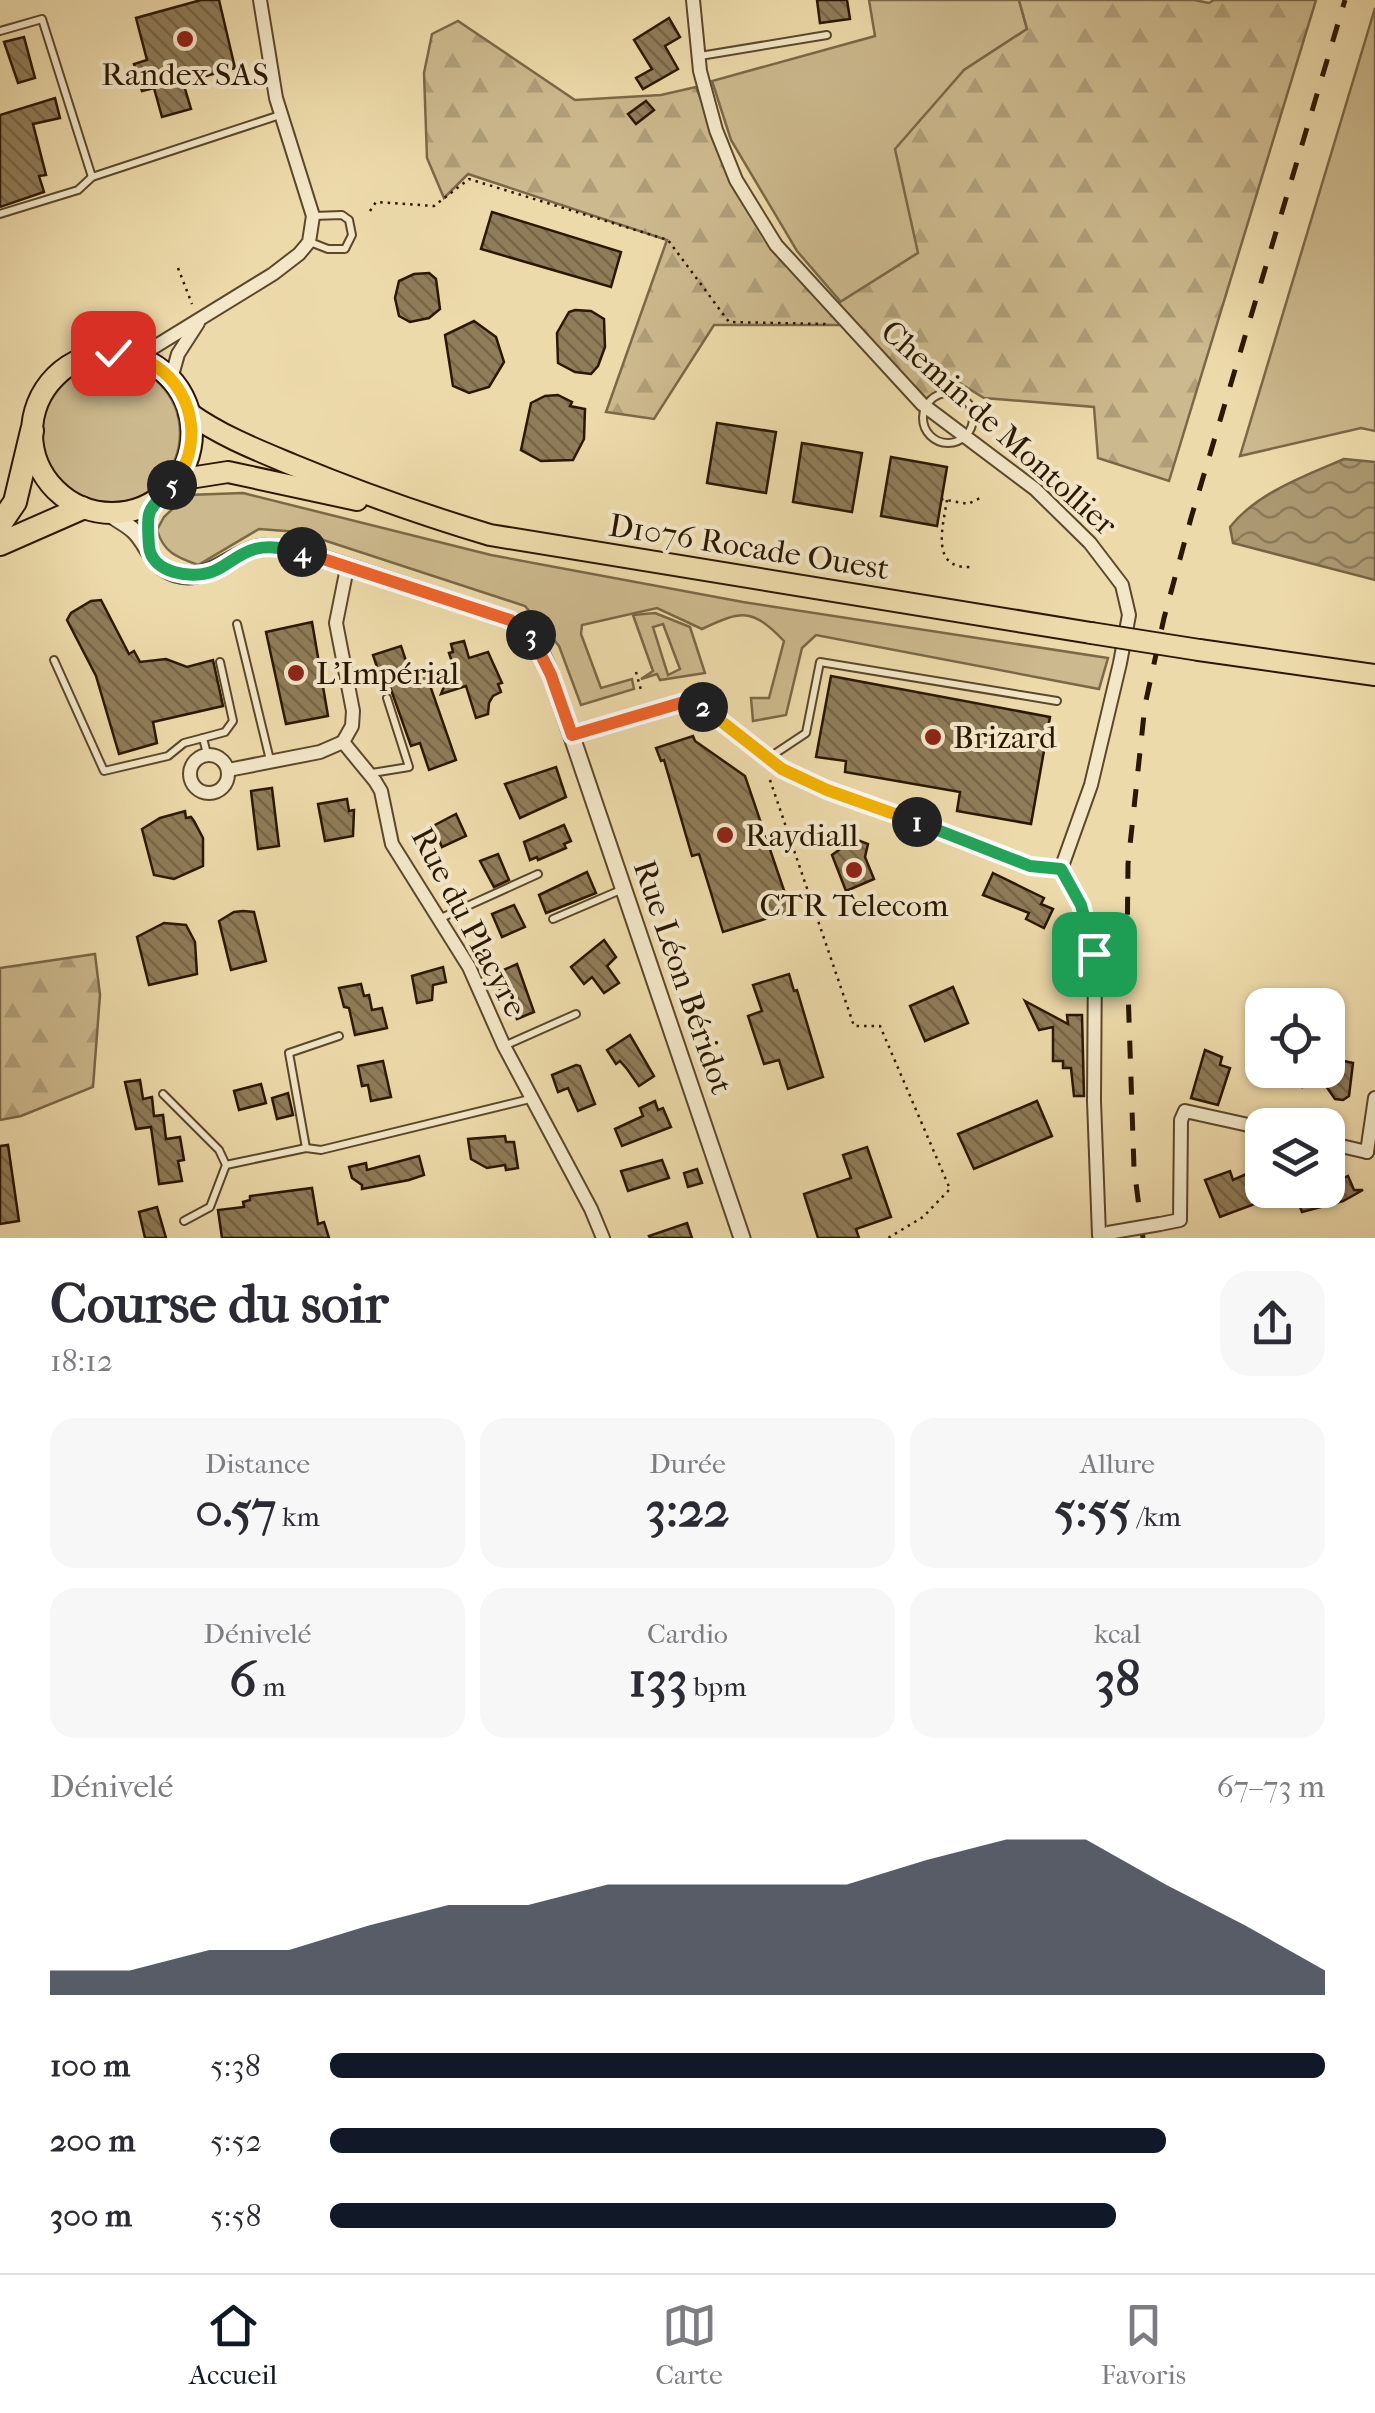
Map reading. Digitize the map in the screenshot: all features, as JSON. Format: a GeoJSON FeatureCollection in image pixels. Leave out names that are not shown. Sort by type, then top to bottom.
{"type":"FeatureCollection","features":[{"type":"Feature","properties":{"kind":"highway"},"geometry":{"type":"LineString","coordinates":[[0,524],[15,502],[32,431]]}},
{"type":"Feature","properties":{"kind":"highway"},"geometry":{"type":"LineString","coordinates":[[0,544],[82,508]]}},
{"type":"Feature","properties":{"kind":"main road"},"geometry":{"type":"LineString","coordinates":[[113,353],[138,357],[171,379],[190,413],[192,436],[188,459],[177,480],[151,504],[130,512],[108,514],[82,508],[62,496],[45,478],[35,456],[32,431],[36,406],[48,385],[66,367],[88,356],[113,353]]}},
{"type":"Feature","properties":{"kind":"main road"},"geometry":{"type":"LineString","coordinates":[[190,413],[215,431],[400,508]]}},
{"type":"Feature","properties":{"kind":"main road"},"geometry":{"type":"LineString","coordinates":[[177,480],[228,472],[400,508]]}},
{"type":"Feature","properties":{"kind":"main road","name":"D1076 Rocade Ouest"},"geometry":{"type":"LineString","coordinates":[[400,508],[490,535],[1375,676]]}},
{"type":"Feature","properties":{"kind":"street"},"geometry":{"type":"LineString","coordinates":[[138,357],[274,274],[309,242],[313,216],[276,98],[260,0]]}},
{"type":"Feature","properties":{"kind":"street","name":"Chemin de Montollier"},"geometry":{"type":"LineString","coordinates":[[693,0],[698,57],[716,130],[736,180],[776,244],[926,407],[1035,489],[1090,543],[1122,586],[1129,615],[1120,663],[1092,786],[1061,869]]}},
{"type":"Feature","properties":{"kind":"street"},"geometry":{"type":"LineString","coordinates":[[171,379],[178,354],[200,320]]}},
{"type":"Feature","properties":{"kind":"street"},"geometry":{"type":"LineString","coordinates":[[150,553],[147,519],[151,504]]}},
{"type":"Feature","properties":{"kind":"street","name":"Rue Léon Béridot"},"geometry":{"type":"LineString","coordinates":[[108,514],[135,531],[163,568],[187,574],[215,571],[247,552],[275,547],[304,552],[520,625],[534,637],[572,735],[742,1238]]}},
{"type":"Feature","properties":{"kind":"street"},"geometry":{"type":"LineString","coordinates":[[228,770],[320,752],[343,742],[354,712],[336,624],[346,568]]}},
{"type":"Feature","properties":{"kind":"street"},"geometry":{"type":"LineString","coordinates":[[572,735],[684,702],[703,706],[782,769],[827,790],[1030,866],[1061,869],[1081,905],[1094,954],[1094,1101],[1102,1235],[1180,1220],[1182,1120],[1186,1111],[1245,1124]]}},
{"type":"Feature","properties":{"kind":"street","name":"Rue du Placyre"},"geometry":{"type":"LineString","coordinates":[[343,742],[371,773],[381,791],[392,844],[469,966],[504,1046],[591,1208],[603,1238]]}},
{"type":"Feature","properties":{"kind":"street"},"geometry":{"type":"LineString","coordinates":[[206,754],[222,760],[228,770],[222,788],[210,793],[197,790],[189,772],[195,760],[206,754]]}},
{"type":"Feature","properties":{"kind":"street"},"geometry":{"type":"LineString","coordinates":[[1375,1098],[1367,1152],[1375,1165]]}},
{"type":"Feature","properties":{"kind":"street"},"geometry":{"type":"LineString","coordinates":[[1345,1147],[1367,1152]]}},
{"type":"Feature","properties":{"kind":"lane"},"geometry":{"type":"LineString","coordinates":[[0,31],[42,19],[92,177]]}},
{"type":"Feature","properties":{"kind":"lane"},"geometry":{"type":"LineString","coordinates":[[698,57],[827,35]]}},
{"type":"Feature","properties":{"kind":"lane"},"geometry":{"type":"LineString","coordinates":[[0,214],[78,190],[92,177],[282,115]]}},
{"type":"Feature","properties":{"kind":"lane"},"geometry":{"type":"LineString","coordinates":[[309,242],[345,249],[352,235],[349,220],[342,215],[313,216]]}},
{"type":"Feature","properties":{"kind":"lane"},"geometry":{"type":"LineString","coordinates":[[947,393],[963,398],[973,422],[965,437],[947,444],[932,437],[924,423],[926,407],[938,395],[947,393]]}},
{"type":"Feature","properties":{"kind":"lane"},"geometry":{"type":"LineString","coordinates":[[238,624],[270,762]]}},
{"type":"Feature","properties":{"kind":"lane"},"geometry":{"type":"LineString","coordinates":[[54,660],[104,771],[168,756],[184,743],[226,732],[232,720],[220,662]]}},
{"type":"Feature","properties":{"kind":"lane"},"geometry":{"type":"LineString","coordinates":[[764,754],[806,734],[820,662],[1057,701]]}},
{"type":"Feature","properties":{"kind":"lane"},"geometry":{"type":"LineString","coordinates":[[371,773],[409,767],[388,698]]}},
{"type":"Feature","properties":{"kind":"lane"},"geometry":{"type":"LineString","coordinates":[[203,738],[206,754]]}},
{"type":"Feature","properties":{"kind":"lane"},"geometry":{"type":"LineString","coordinates":[[441,918],[538,874]]}},
{"type":"Feature","properties":{"kind":"lane"},"geometry":{"type":"LineString","coordinates":[[553,919],[624,889]]}},
{"type":"Feature","properties":{"kind":"lane"},"geometry":{"type":"LineString","coordinates":[[504,1046],[576,1014]]}},
{"type":"Feature","properties":{"kind":"lane"},"geometry":{"type":"LineString","coordinates":[[306,1148],[288,1052],[339,1036]]}},
{"type":"Feature","properties":{"kind":"lane"},"geometry":{"type":"LineString","coordinates":[[163,1094],[218,1150],[226,1165],[210,1208],[184,1221]]}},
{"type":"Feature","properties":{"kind":"lane"},"geometry":{"type":"LineString","coordinates":[[226,1165],[306,1148],[321,1150],[531,1098]]}},
{"type":"Feature","properties":{"kind":"path"},"geometry":{"type":"LineString","coordinates":[[370,211],[376,202],[434,206],[469,179],[668,240],[729,322],[848,325]]}},
{"type":"Feature","properties":{"kind":"path"},"geometry":{"type":"LineString","coordinates":[[178,268],[193,306]]}},
{"type":"Feature","properties":{"kind":"path"},"geometry":{"type":"LineString","coordinates":[[970,567],[954,565],[943,554],[940,544],[944,500],[968,504],[980,498]]}},
{"type":"Feature","properties":{"kind":"path"},"geometry":{"type":"LineString","coordinates":[[636,672],[641,690]]}},
{"type":"Feature","properties":{"kind":"path"},"geometry":{"type":"LineString","coordinates":[[764,754],[854,1026],[880,1026],[950,1189],[923,1217],[888,1238]]}},
{"type":"Feature","properties":{"kind":"green space"},"geometry":{"type":"Polygon","coordinates":[[[869,0],[1019,0],[1027,29],[964,70],[918,253],[841,302],[797,251],[731,140],[712,81],[875,36],[869,0]]]}},
{"type":"Feature","properties":{"kind":"green space"},"geometry":{"type":"Polygon","coordinates":[[[1019,0],[1209,3],[1316,0],[1169,481],[1098,458],[1094,407],[984,398],[953,379],[922,404],[848,325],[714,325],[654,419],[606,412],[667,240],[468,174],[444,198],[427,158],[424,73],[432,34],[458,21],[575,100],[661,95],[696,87],[739,195],[832,307],[918,253],[895,149],[964,70],[1027,29],[1019,0]]]}},
{"type":"Feature","properties":{"kind":"green space"},"geometry":{"type":"Polygon","coordinates":[[[1375,8],[1375,431],[1361,428],[1240,456],[1375,8]]]}},
{"type":"Feature","properties":{"kind":"green space"},"geometry":{"type":"Polygon","coordinates":[[[110,363],[137,368],[160,383],[175,406],[180,433],[175,460],[160,483],[137,498],[110,503],[83,498],[60,483],[45,460],[40,433],[45,406],[60,383],[83,368],[110,363]]]}},
{"type":"Feature","properties":{"kind":"green space"},"geometry":{"type":"Polygon","coordinates":[[[243,493],[491,555],[743,602],[1108,658],[1099,689],[816,635],[802,648],[786,715],[753,721],[751,698],[769,698],[784,641],[755,618],[727,618],[702,629],[657,608],[582,625],[581,634],[601,688],[632,679],[634,689],[581,705],[559,646],[525,606],[299,532],[259,529],[198,565],[163,544],[157,530],[164,517],[187,495],[243,493]]]}},
{"type":"Feature","properties":{"kind":"green space"},"geometry":{"type":"Polygon","coordinates":[[[655,613],[690,627],[705,673],[660,680],[657,674],[641,679],[653,671],[633,615],[655,613]],[[663,624],[653,627],[668,675],[680,669],[663,624]]]}},
{"type":"Feature","properties":{"kind":"green space"},"geometry":{"type":"Polygon","coordinates":[[[95,954],[100,995],[93,1087],[21,1116],[0,1120],[0,968],[95,954]]]}},
{"type":"Feature","properties":{"kind":"water"},"geometry":{"type":"Polygon","coordinates":[[[1344,459],[1375,462],[1375,580],[1233,543],[1230,527],[1254,504],[1344,459]]]}},
{"type":"Feature","properties":{"kind":"building","name":"Randex SAS"},"geometry":{"type":"Polygon","coordinates":[[[201,0],[219,0],[235,68],[183,82],[191,109],[162,117],[154,88],[142,91],[134,64],[147,60],[136,18],[201,0]]]}},
{"type":"Feature","properties":{"kind":"building"},"geometry":{"type":"Polygon","coordinates":[[[817,0],[847,0],[850,19],[820,23],[817,0]]]}},
{"type":"Feature","properties":{"kind":"building"},"geometry":{"type":"Polygon","coordinates":[[[669,18],[680,37],[665,46],[678,69],[643,89],[636,78],[652,69],[634,40],[669,18]]]}},
{"type":"Feature","properties":{"kind":"building"},"geometry":{"type":"Polygon","coordinates":[[[24,37],[35,78],[18,83],[4,42],[24,37]]]}},
{"type":"Feature","properties":{"kind":"building"},"geometry":{"type":"Polygon","coordinates":[[[55,98],[60,118],[33,124],[46,175],[39,176],[44,192],[0,207],[0,115],[55,98]]]}},
{"type":"Feature","properties":{"kind":"building"},"geometry":{"type":"Polygon","coordinates":[[[646,101],[654,110],[636,124],[628,114],[646,101]]]}},
{"type":"Feature","properties":{"kind":"building"},"geometry":{"type":"Polygon","coordinates":[[[492,212],[621,252],[611,287],[481,249],[492,212]]]}},
{"type":"Feature","properties":{"kind":"building"},"geometry":{"type":"Polygon","coordinates":[[[429,273],[436,279],[440,309],[429,318],[410,322],[399,316],[395,298],[399,281],[429,273]]]}},
{"type":"Feature","properties":{"kind":"building"},"geometry":{"type":"Polygon","coordinates":[[[591,311],[604,319],[605,347],[591,374],[575,372],[558,363],[557,333],[569,312],[591,311]]]}},
{"type":"Feature","properties":{"kind":"building"},"geometry":{"type":"Polygon","coordinates":[[[474,321],[496,337],[504,362],[489,387],[469,393],[453,386],[445,335],[474,321]]]}},
{"type":"Feature","properties":{"kind":"building"},"geometry":{"type":"Polygon","coordinates":[[[558,395],[572,402],[570,406],[585,409],[584,439],[573,460],[541,461],[521,450],[531,403],[558,395]]]}},
{"type":"Feature","properties":{"kind":"building"},"geometry":{"type":"Polygon","coordinates":[[[717,423],[776,432],[766,493],[707,483],[717,423]]]}},
{"type":"Feature","properties":{"kind":"building"},"geometry":{"type":"Polygon","coordinates":[[[802,443],[862,453],[852,512],[793,502],[802,443]]]}},
{"type":"Feature","properties":{"kind":"building"},"geometry":{"type":"Polygon","coordinates":[[[891,457],[947,467],[937,526],[881,516],[891,457]]]}},
{"type":"Feature","properties":{"kind":"building"},"geometry":{"type":"Polygon","coordinates":[[[101,600],[129,654],[134,651],[140,662],[166,659],[187,667],[213,660],[223,706],[153,722],[157,743],[119,754],[96,676],[67,620],[71,613],[91,601],[101,600]]]}},
{"type":"Feature","properties":{"kind":"building","name":"L'Impérial"},"geometry":{"type":"Polygon","coordinates":[[[312,622],[328,716],[286,724],[266,632],[312,622]]]}},
{"type":"Feature","properties":{"kind":"building"},"geometry":{"type":"Polygon","coordinates":[[[464,641],[469,658],[488,652],[502,683],[498,684],[501,692],[489,703],[488,714],[476,718],[466,686],[441,694],[453,665],[451,644],[464,641]]]}},
{"type":"Feature","properties":{"kind":"building"},"geometry":{"type":"Polygon","coordinates":[[[401,646],[410,673],[424,668],[456,760],[429,770],[420,743],[411,746],[389,684],[383,685],[373,655],[401,646]]]}},
{"type":"Feature","properties":{"kind":"building","name":"Brizard"},"geometry":{"type":"Polygon","coordinates":[[[831,676],[1050,717],[1031,824],[957,811],[960,792],[845,772],[846,761],[816,757],[831,676]]]}},
{"type":"Feature","properties":{"kind":"building","name":"Raydiall"},"geometry":{"type":"Polygon","coordinates":[[[693,736],[745,776],[791,911],[723,932],[699,854],[692,856],[664,760],[661,761],[656,748],[693,736]]]}},
{"type":"Feature","properties":{"kind":"building"},"geometry":{"type":"Polygon","coordinates":[[[556,767],[566,797],[520,818],[505,784],[556,767]]]}},
{"type":"Feature","properties":{"kind":"building"},"geometry":{"type":"Polygon","coordinates":[[[272,788],[279,846],[258,849],[251,791],[272,788]]]}},
{"type":"Feature","properties":{"kind":"building"},"geometry":{"type":"Polygon","coordinates":[[[347,799],[349,811],[354,810],[353,836],[325,841],[318,804],[347,799]]]}},
{"type":"Feature","properties":{"kind":"building"},"geometry":{"type":"Polygon","coordinates":[[[185,811],[186,818],[191,817],[203,838],[203,866],[174,879],[154,875],[142,829],[160,818],[185,811]]]}},
{"type":"Feature","properties":{"kind":"building"},"geometry":{"type":"Polygon","coordinates":[[[456,814],[466,836],[442,847],[433,826],[456,814]]]}},
{"type":"Feature","properties":{"kind":"building"},"geometry":{"type":"Polygon","coordinates":[[[564,825],[571,841],[564,844],[566,848],[530,860],[524,842],[564,825]]]}},
{"type":"Feature","properties":{"kind":"building","name":"CTR Telecom"},"geometry":{"type":"Polygon","coordinates":[[[847,836],[868,844],[865,857],[874,879],[846,891],[832,855],[843,847],[847,836]]]}},
{"type":"Feature","properties":{"kind":"building"},"geometry":{"type":"Polygon","coordinates":[[[498,854],[509,880],[494,887],[480,861],[498,854]]]}},
{"type":"Feature","properties":{"kind":"building"},"geometry":{"type":"Polygon","coordinates":[[[587,872],[596,893],[546,913],[539,895],[587,872]]]}},
{"type":"Feature","properties":{"kind":"building"},"geometry":{"type":"Polygon","coordinates":[[[993,873],[1044,898],[1041,904],[1053,909],[1044,928],[1026,919],[1029,913],[983,895],[993,873]]]}},
{"type":"Feature","properties":{"kind":"building"},"geometry":{"type":"Polygon","coordinates":[[[514,905],[525,927],[502,937],[492,914],[514,905]]]}},
{"type":"Feature","properties":{"kind":"building"},"geometry":{"type":"Polygon","coordinates":[[[243,911],[254,912],[266,961],[231,970],[219,921],[243,911]]]}},
{"type":"Feature","properties":{"kind":"building"},"geometry":{"type":"Polygon","coordinates":[[[164,923],[186,925],[195,942],[197,974],[149,985],[137,937],[164,923]]]}},
{"type":"Feature","properties":{"kind":"building"},"geometry":{"type":"Polygon","coordinates":[[[604,940],[616,957],[607,966],[619,983],[604,993],[592,977],[584,984],[571,967],[604,940]]]}},
{"type":"Feature","properties":{"kind":"building"},"geometry":{"type":"Polygon","coordinates":[[[517,964],[534,1012],[517,1019],[497,982],[502,980],[499,972],[517,964]]]}},
{"type":"Feature","properties":{"kind":"building"},"geometry":{"type":"Polygon","coordinates":[[[443,967],[446,982],[433,985],[432,1000],[417,1003],[412,976],[443,967]]]}},
{"type":"Feature","properties":{"kind":"building"},"geometry":{"type":"Polygon","coordinates":[[[789,974],[823,1077],[788,1089],[779,1060],[764,1064],[748,1016],[762,1011],[753,985],[789,974]]]}},
{"type":"Feature","properties":{"kind":"building"},"geometry":{"type":"Polygon","coordinates":[[[361,984],[364,996],[369,995],[372,1010],[382,1008],[387,1028],[355,1035],[349,1008],[344,1007],[339,988],[361,984]]]}},
{"type":"Feature","properties":{"kind":"building"},"geometry":{"type":"Polygon","coordinates":[[[953,987],[968,1023],[925,1041],[910,1006],[953,987]]]}},
{"type":"Feature","properties":{"kind":"building"},"geometry":{"type":"Polygon","coordinates":[[[1025,1001],[1068,1024],[1067,1015],[1082,1015],[1084,1096],[1074,1096],[1071,1068],[1063,1068],[1063,1061],[1053,1061],[1053,1027],[1039,1030],[1025,1001]]]}},
{"type":"Feature","properties":{"kind":"building"},"geometry":{"type":"Polygon","coordinates":[[[630,1035],[654,1076],[639,1086],[607,1050],[630,1035]]]}},
{"type":"Feature","properties":{"kind":"building"},"geometry":{"type":"Polygon","coordinates":[[[1205,1050],[1222,1057],[1220,1065],[1230,1068],[1218,1105],[1191,1098],[1205,1050]]]}},
{"type":"Feature","properties":{"kind":"building"},"geometry":{"type":"Polygon","coordinates":[[[383,1061],[391,1097],[371,1101],[368,1085],[362,1086],[358,1066],[383,1061]]]}},
{"type":"Feature","properties":{"kind":"building"},"geometry":{"type":"Polygon","coordinates":[[[1345,1061],[1353,1063],[1349,1096],[1335,1099],[1327,1088],[1345,1088],[1345,1061]]]}},
{"type":"Feature","properties":{"kind":"building"},"geometry":{"type":"Polygon","coordinates":[[[580,1066],[595,1104],[578,1111],[568,1088],[558,1092],[552,1075],[580,1066]]]}},
{"type":"Feature","properties":{"kind":"building"},"geometry":{"type":"Polygon","coordinates":[[[140,1080],[143,1099],[152,1097],[154,1116],[163,1115],[166,1139],[180,1137],[184,1160],[178,1161],[182,1181],[159,1184],[151,1127],[136,1129],[125,1082],[140,1080]]]}},
{"type":"Feature","properties":{"kind":"building"},"geometry":{"type":"Polygon","coordinates":[[[261,1084],[266,1103],[239,1110],[234,1091],[261,1084]]]}},
{"type":"Feature","properties":{"kind":"building"},"geometry":{"type":"Polygon","coordinates":[[[288,1093],[293,1115],[277,1119],[272,1098],[288,1093]]]}},
{"type":"Feature","properties":{"kind":"building"},"geometry":{"type":"Polygon","coordinates":[[[655,1101],[658,1110],[663,1108],[671,1127],[622,1146],[615,1129],[643,1116],[640,1108],[655,1101]]]}},
{"type":"Feature","properties":{"kind":"building"},"geometry":{"type":"Polygon","coordinates":[[[1037,1101],[1052,1136],[974,1169],[958,1134],[1037,1101]]]}},
{"type":"Feature","properties":{"kind":"building"},"geometry":{"type":"Polygon","coordinates":[[[505,1136],[506,1142],[514,1142],[518,1168],[487,1168],[471,1159],[468,1139],[505,1136]]]}},
{"type":"Feature","properties":{"kind":"building"},"geometry":{"type":"Polygon","coordinates":[[[8,1145],[19,1221],[0,1224],[0,1146],[8,1145]]]}},
{"type":"Feature","properties":{"kind":"building"},"geometry":{"type":"Polygon","coordinates":[[[867,1147],[891,1217],[856,1229],[859,1238],[818,1238],[804,1194],[851,1178],[843,1155],[867,1147]]]}},
{"type":"Feature","properties":{"kind":"building"},"geometry":{"type":"Polygon","coordinates":[[[419,1156],[424,1175],[362,1189],[352,1178],[349,1167],[366,1163],[367,1170],[419,1156]]]}},
{"type":"Feature","properties":{"kind":"building"},"geometry":{"type":"Polygon","coordinates":[[[662,1160],[669,1178],[628,1191],[621,1171],[662,1160]]]}},
{"type":"Feature","properties":{"kind":"building"},"geometry":{"type":"Polygon","coordinates":[[[697,1169],[702,1183],[688,1187],[684,1173],[697,1169]]]}},
{"type":"Feature","properties":{"kind":"building"},"geometry":{"type":"Polygon","coordinates":[[[1230,1171],[1233,1180],[1245,1175],[1245,1208],[1220,1217],[1205,1180],[1230,1171]]]}},
{"type":"Feature","properties":{"kind":"building"},"geometry":{"type":"Polygon","coordinates":[[[1348,1176],[1354,1190],[1363,1190],[1345,1200],[1348,1176]]]}},
{"type":"Feature","properties":{"kind":"building"},"geometry":{"type":"Polygon","coordinates":[[[312,1188],[318,1224],[324,1222],[329,1238],[222,1238],[218,1210],[244,1207],[243,1202],[250,1200],[250,1196],[312,1188]]]}},
{"type":"Feature","properties":{"kind":"building"},"geometry":{"type":"Polygon","coordinates":[[[157,1207],[166,1238],[145,1238],[139,1212],[157,1207]]]}},
{"type":"Feature","properties":{"kind":"building"},"geometry":{"type":"Polygon","coordinates":[[[687,1223],[692,1238],[649,1236],[687,1223]]]}},
{"type":"Feature","properties":{"kind":"railway"},"geometry":{"type":"LineString","coordinates":[[1143,1238],[1134,1168],[1127,960],[1128,864],[1145,705],[1191,518],[1345,0]]}},
{"type":"Feature","properties":{"kind":"place","name":"Randex SAS"},"geometry":{"type":"Point","coordinates":[185,39]}},
{"type":"Feature","properties":{"kind":"place","name":"L'Impérial"},"geometry":{"type":"Point","coordinates":[296,673]}},
{"type":"Feature","properties":{"kind":"place","name":"Brizard"},"geometry":{"type":"Point","coordinates":[933,737]}},
{"type":"Feature","properties":{"kind":"place","name":"Raydiall"},"geometry":{"type":"Point","coordinates":[725,835]}},
{"type":"Feature","properties":{"kind":"place","name":"CTR Telecom"},"geometry":{"type":"Point","coordinates":[854,870]}},
{"type":"Feature","properties":{"kind":"route"},"geometry":{"type":"LineString","coordinates":[[113,353],[138,357],[156,366],[171,379],[190,413],[188,459],[177,480],[151,504],[147,519],[150,553],[163,568],[204,574],[256,548],[275,547],[304,552],[510,620],[534,637],[572,735],[684,702],[703,706],[782,769],[827,790],[1030,866],[1061,869],[1081,905],[1094,954]]}}]}
